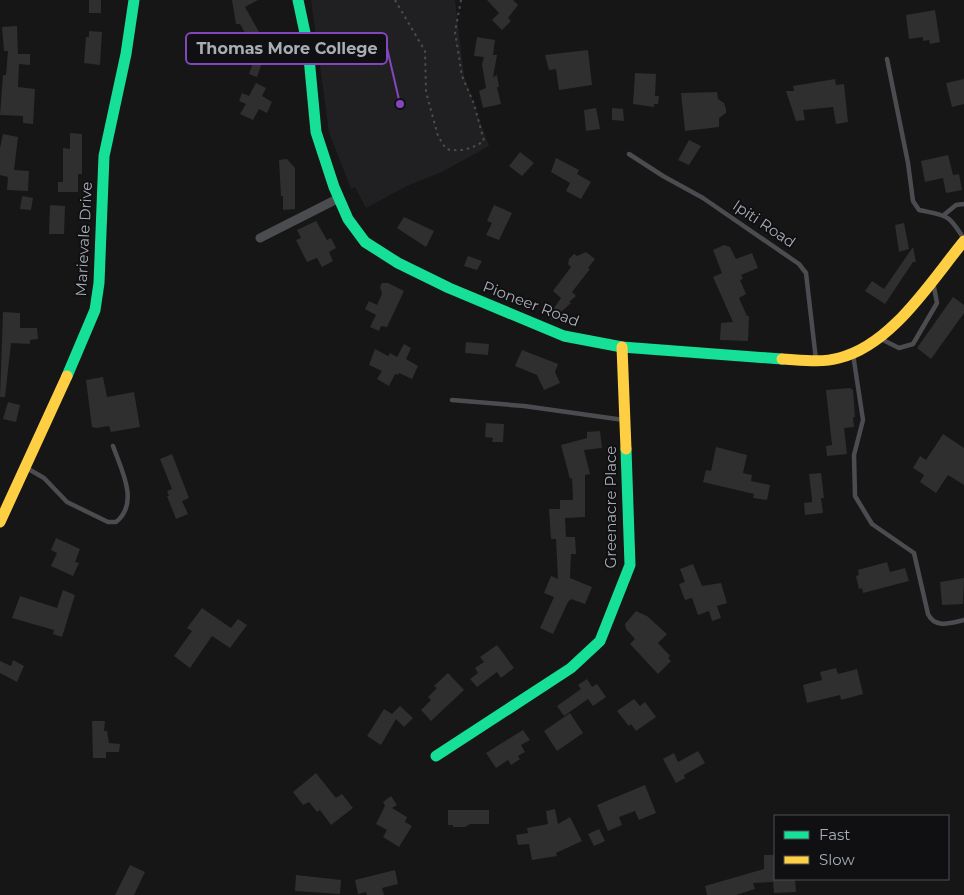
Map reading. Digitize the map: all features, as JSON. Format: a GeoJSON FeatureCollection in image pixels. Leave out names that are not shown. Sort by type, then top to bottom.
{"type":"FeatureCollection","features":[{"type":"Feature","properties":{"kind":"street","name":"Marievale Drive"},"geometry":{"type":"LineString","coordinates":[[1,516],[80,349],[95,310],[99,283],[104,156],[126,54],[134,0]]}},
{"type":"Feature","properties":{"kind":"street","name":"Pioneer Road"},"geometry":{"type":"LineString","coordinates":[[298,0],[308,47],[316,132],[348,219],[365,242],[398,263],[449,288],[564,336],[622,347],[816,361],[840,358],[879,338],[894,326],[964,240]]}},
{"type":"Feature","properties":{"kind":"street"},"geometry":{"type":"LineString","coordinates":[[260,238],[339,198]]}},
{"type":"Feature","properties":{"kind":"street","name":"Greenacre Place"},"geometry":{"type":"LineString","coordinates":[[436,756],[571,668],[600,641],[622,590],[630,565],[622,347]]}},
{"type":"Feature","properties":{"kind":"street"},"geometry":{"type":"LineString","coordinates":[[0,498],[12,493]]}},
{"type":"Feature","properties":{"kind":"lane"},"geometry":{"type":"LineString","coordinates":[[887,59],[908,164],[913,201],[919,210],[945,214],[956,226],[964,240]]}},
{"type":"Feature","properties":{"kind":"lane","name":"Ipiti Road"},"geometry":{"type":"LineString","coordinates":[[629,154],[663,176],[703,198],[799,264],[806,273],[816,361]]}},
{"type":"Feature","properties":{"kind":"lane"},"geometry":{"type":"LineString","coordinates":[[945,214],[956,205],[964,204]]}},
{"type":"Feature","properties":{"kind":"lane"},"geometry":{"type":"LineString","coordinates":[[879,338],[899,348],[913,344],[937,304],[932,278]]}},
{"type":"Feature","properties":{"kind":"lane"},"geometry":{"type":"LineString","coordinates":[[853,353],[863,420],[854,455],[855,496],[872,524],[914,553],[930,618],[939,624],[964,620]]}},
{"type":"Feature","properties":{"kind":"lane"},"geometry":{"type":"LineString","coordinates":[[452,400],[524,406],[625,420]]}},
{"type":"Feature","properties":{"kind":"lane"},"geometry":{"type":"LineString","coordinates":[[24,466],[44,478],[67,502],[108,522],[116,522],[126,510],[128,486],[113,446]]}},
{"type":"Feature","properties":{"kind":"path"},"geometry":{"type":"LineString","coordinates":[[395,0],[425,51],[426,92],[438,136],[446,149],[458,151],[473,148],[484,141],[474,104],[462,76],[455,32],[461,0]]}},
{"type":"Feature","properties":{"kind":"shaded area"},"geometry":{"type":"Polygon","coordinates":[[[311,0],[455,0],[464,76],[489,146],[442,172],[409,185],[366,208],[355,187],[351,189],[329,132],[311,0]]]}},
{"type":"Feature","properties":{"kind":"building"},"geometry":{"type":"Polygon","coordinates":[[[89,0],[101,0],[101,13],[89,13],[89,0]]]}},
{"type":"Feature","properties":{"kind":"building"},"geometry":{"type":"Polygon","coordinates":[[[232,0],[258,0],[245,7],[259,32],[248,38],[240,24],[236,24],[232,0]]]}},
{"type":"Feature","properties":{"kind":"building"},"geometry":{"type":"Polygon","coordinates":[[[487,0],[513,0],[518,5],[508,18],[511,21],[502,30],[492,20],[499,13],[487,0]]]}},
{"type":"Feature","properties":{"kind":"building"},"geometry":{"type":"Polygon","coordinates":[[[935,10],[940,42],[930,44],[929,40],[923,41],[923,37],[909,39],[906,15],[935,10]]]}},
{"type":"Feature","properties":{"kind":"building"},"geometry":{"type":"Polygon","coordinates":[[[17,26],[18,54],[30,54],[30,65],[19,64],[18,87],[35,89],[33,124],[23,123],[23,116],[0,115],[3,75],[6,75],[8,51],[4,51],[2,27],[17,26]]]}},
{"type":"Feature","properties":{"kind":"building"},"geometry":{"type":"Polygon","coordinates":[[[89,31],[102,32],[100,65],[84,63],[86,37],[89,37],[89,31]]]}},
{"type":"Feature","properties":{"kind":"building"},"geometry":{"type":"Polygon","coordinates":[[[477,37],[495,40],[493,55],[497,55],[493,77],[497,75],[499,87],[497,87],[501,104],[483,108],[479,91],[486,88],[482,64],[484,57],[474,56],[477,37]]]}},
{"type":"Feature","properties":{"kind":"building"},"geometry":{"type":"Polygon","coordinates":[[[588,50],[592,85],[559,90],[556,69],[549,70],[545,55],[588,50]]]}},
{"type":"Feature","properties":{"kind":"building"},"geometry":{"type":"Polygon","coordinates":[[[254,60],[262,63],[257,77],[249,74],[254,60]]]}},
{"type":"Feature","properties":{"kind":"building"},"geometry":{"type":"Polygon","coordinates":[[[635,73],[656,74],[655,96],[659,96],[658,104],[654,104],[654,107],[633,104],[635,73]]]}},
{"type":"Feature","properties":{"kind":"building"},"geometry":{"type":"Polygon","coordinates":[[[835,79],[836,85],[844,84],[848,122],[836,124],[833,107],[803,110],[805,120],[796,121],[786,91],[794,91],[793,86],[835,79]]]}},
{"type":"Feature","properties":{"kind":"building"},"geometry":{"type":"Polygon","coordinates":[[[964,79],[964,104],[952,107],[946,83],[964,79]]]}},
{"type":"Feature","properties":{"kind":"building"},"geometry":{"type":"Polygon","coordinates":[[[256,83],[266,88],[262,96],[272,102],[267,113],[259,109],[253,120],[240,114],[246,104],[239,101],[242,93],[249,96],[256,83]]]}},
{"type":"Feature","properties":{"kind":"building"},"geometry":{"type":"Polygon","coordinates":[[[717,92],[718,99],[724,103],[726,109],[726,113],[719,118],[719,127],[685,131],[681,93],[717,92]]]}},
{"type":"Feature","properties":{"kind":"building"},"geometry":{"type":"Polygon","coordinates":[[[596,108],[600,129],[586,131],[584,110],[596,108]]]}},
{"type":"Feature","properties":{"kind":"building"},"geometry":{"type":"Polygon","coordinates":[[[612,108],[623,109],[624,121],[612,120],[612,108]]]}},
{"type":"Feature","properties":{"kind":"building"},"geometry":{"type":"Polygon","coordinates":[[[70,133],[82,134],[82,174],[78,174],[78,192],[58,192],[58,182],[63,182],[63,148],[70,149],[70,133]]]}},
{"type":"Feature","properties":{"kind":"building"},"geometry":{"type":"Polygon","coordinates":[[[3,134],[18,137],[14,170],[29,171],[28,191],[7,190],[8,177],[0,175],[0,148],[3,134]]]}},
{"type":"Feature","properties":{"kind":"building"},"geometry":{"type":"Polygon","coordinates":[[[689,140],[701,146],[689,165],[678,160],[689,140]]]}},
{"type":"Feature","properties":{"kind":"building"},"geometry":{"type":"Polygon","coordinates":[[[520,152],[534,163],[522,176],[509,166],[520,152]]]}},
{"type":"Feature","properties":{"kind":"building"},"geometry":{"type":"Polygon","coordinates":[[[948,155],[953,175],[959,174],[962,190],[946,193],[943,178],[925,182],[921,161],[948,155]]]}},
{"type":"Feature","properties":{"kind":"building"},"geometry":{"type":"Polygon","coordinates":[[[556,158],[579,170],[577,174],[591,182],[581,199],[566,191],[570,183],[551,172],[556,158]]]}},
{"type":"Feature","properties":{"kind":"building"},"geometry":{"type":"Polygon","coordinates":[[[287,159],[295,168],[295,209],[283,210],[279,160],[287,159]]]}},
{"type":"Feature","properties":{"kind":"building"},"geometry":{"type":"Polygon","coordinates":[[[22,196],[33,198],[31,210],[20,209],[22,196]]]}},
{"type":"Feature","properties":{"kind":"building"},"geometry":{"type":"Polygon","coordinates":[[[50,205],[65,206],[64,234],[49,234],[50,205]]]}},
{"type":"Feature","properties":{"kind":"building"},"geometry":{"type":"Polygon","coordinates":[[[494,205],[512,213],[499,240],[486,235],[492,223],[487,221],[494,205]]]}},
{"type":"Feature","properties":{"kind":"building"},"geometry":{"type":"Polygon","coordinates":[[[404,217],[434,231],[426,247],[397,228],[404,217]]]}},
{"type":"Feature","properties":{"kind":"building"},"geometry":{"type":"Polygon","coordinates":[[[316,221],[327,240],[331,238],[336,248],[329,252],[333,261],[322,267],[317,258],[307,262],[296,240],[301,238],[297,230],[316,221]]]}},
{"type":"Feature","properties":{"kind":"building"},"geometry":{"type":"Polygon","coordinates":[[[904,223],[909,249],[899,252],[895,225],[904,223]]]}},
{"type":"Feature","properties":{"kind":"building"},"geometry":{"type":"Polygon","coordinates":[[[724,245],[730,247],[736,259],[752,253],[758,268],[741,275],[743,279],[740,280],[746,294],[739,298],[747,316],[749,316],[748,341],[720,340],[721,323],[733,322],[713,277],[722,273],[713,250],[724,245]]]}},
{"type":"Feature","properties":{"kind":"building"},"geometry":{"type":"Polygon","coordinates":[[[913,247],[916,262],[913,262],[885,304],[865,291],[872,281],[884,289],[913,247]]]}},
{"type":"Feature","properties":{"kind":"building"},"geometry":{"type":"Polygon","coordinates":[[[586,252],[595,259],[588,268],[590,269],[572,292],[576,296],[569,302],[571,303],[552,320],[548,317],[561,298],[553,291],[571,267],[568,264],[569,259],[574,254],[577,256],[586,252]]]}},
{"type":"Feature","properties":{"kind":"building"},"geometry":{"type":"Polygon","coordinates":[[[468,256],[482,261],[477,270],[464,266],[468,256]]]}},
{"type":"Feature","properties":{"kind":"building"},"geometry":{"type":"Polygon","coordinates":[[[382,283],[388,283],[404,291],[387,327],[381,326],[379,331],[370,327],[376,315],[365,309],[369,301],[377,305],[382,294],[380,287],[382,283]]]}},
{"type":"Feature","properties":{"kind":"building"},"geometry":{"type":"Polygon","coordinates":[[[953,297],[964,305],[964,313],[931,359],[917,348],[953,297]]]}},
{"type":"Feature","properties":{"kind":"building"},"geometry":{"type":"Polygon","coordinates":[[[3,312],[20,313],[20,328],[37,328],[38,339],[30,340],[30,344],[11,343],[5,397],[0,397],[3,312]]]}},
{"type":"Feature","properties":{"kind":"building"},"geometry":{"type":"Polygon","coordinates":[[[466,342],[489,344],[488,355],[465,353],[466,342]]]}},
{"type":"Feature","properties":{"kind":"building"},"geometry":{"type":"Polygon","coordinates":[[[404,344],[411,348],[406,359],[418,366],[412,379],[399,373],[398,375],[395,374],[389,386],[377,379],[382,371],[369,365],[375,349],[388,356],[390,353],[397,357],[404,344]]]}},
{"type":"Feature","properties":{"kind":"building"},"geometry":{"type":"Polygon","coordinates":[[[522,350],[558,364],[555,372],[560,383],[544,390],[537,375],[515,366],[522,350]]]}},
{"type":"Feature","properties":{"kind":"building"},"geometry":{"type":"Polygon","coordinates":[[[103,377],[107,397],[134,392],[140,427],[111,432],[109,426],[92,427],[86,380],[103,377]]]}},
{"type":"Feature","properties":{"kind":"building"},"geometry":{"type":"Polygon","coordinates":[[[850,388],[853,390],[855,417],[853,417],[854,427],[844,428],[847,454],[827,456],[826,446],[832,445],[826,390],[850,388]]]}},
{"type":"Feature","properties":{"kind":"building"},"geometry":{"type":"Polygon","coordinates":[[[8,402],[20,405],[16,422],[3,419],[8,402]]]}},
{"type":"Feature","properties":{"kind":"building"},"geometry":{"type":"Polygon","coordinates":[[[486,423],[504,424],[503,442],[492,442],[493,438],[485,437],[486,423]]]}},
{"type":"Feature","properties":{"kind":"building"},"geometry":{"type":"Polygon","coordinates":[[[600,431],[602,448],[584,450],[590,474],[585,475],[585,517],[565,518],[566,537],[575,537],[576,554],[571,554],[570,578],[592,587],[585,604],[571,599],[568,602],[553,634],[540,628],[554,597],[544,593],[551,576],[558,579],[556,539],[551,539],[549,509],[560,509],[560,500],[573,500],[572,478],[570,479],[561,445],[587,438],[587,432],[600,431]]]}},
{"type":"Feature","properties":{"kind":"building"},"geometry":{"type":"Polygon","coordinates":[[[943,434],[964,448],[964,485],[948,475],[936,493],[920,482],[924,475],[913,468],[920,456],[926,460],[943,434]]]}},
{"type":"Feature","properties":{"kind":"building"},"geometry":{"type":"Polygon","coordinates":[[[716,447],[747,455],[743,473],[752,475],[751,481],[770,485],[767,500],[753,498],[754,494],[703,482],[706,470],[711,471],[716,447]]]}},
{"type":"Feature","properties":{"kind":"building"},"geometry":{"type":"Polygon","coordinates":[[[172,454],[189,498],[182,501],[188,514],[176,519],[167,496],[169,496],[167,491],[172,489],[160,459],[172,454]]]}},
{"type":"Feature","properties":{"kind":"building"},"geometry":{"type":"Polygon","coordinates":[[[821,473],[824,498],[821,498],[823,513],[805,515],[804,503],[812,502],[809,474],[821,473]]]}},
{"type":"Feature","properties":{"kind":"building"},"geometry":{"type":"Polygon","coordinates":[[[56,538],[80,549],[75,562],[79,563],[73,576],[51,566],[57,553],[51,550],[56,538]]]}},
{"type":"Feature","properties":{"kind":"building"},"geometry":{"type":"Polygon","coordinates":[[[887,562],[890,572],[905,568],[909,581],[863,593],[862,588],[859,589],[856,576],[859,575],[858,570],[887,562]]]}},
{"type":"Feature","properties":{"kind":"building"},"geometry":{"type":"Polygon","coordinates":[[[693,564],[702,586],[721,583],[727,603],[717,606],[721,618],[712,621],[709,611],[698,615],[692,598],[685,600],[679,584],[685,582],[680,569],[693,564]]]}},
{"type":"Feature","properties":{"kind":"building"},"geometry":{"type":"Polygon","coordinates":[[[964,578],[963,604],[942,605],[940,582],[964,578]]]}},
{"type":"Feature","properties":{"kind":"building"},"geometry":{"type":"Polygon","coordinates":[[[63,590],[75,595],[62,637],[53,634],[54,630],[12,618],[20,596],[57,608],[63,590]]]}},
{"type":"Feature","properties":{"kind":"building"},"geometry":{"type":"Polygon","coordinates":[[[202,608],[231,628],[238,619],[247,625],[230,648],[212,636],[190,668],[174,656],[192,631],[187,628],[202,608]]]}},
{"type":"Feature","properties":{"kind":"building"},"geometry":{"type":"Polygon","coordinates":[[[636,611],[647,616],[667,634],[658,643],[670,656],[668,658],[671,661],[658,674],[630,644],[635,639],[626,629],[625,624],[636,611]]]}},
{"type":"Feature","properties":{"kind":"building"},"geometry":{"type":"Polygon","coordinates":[[[497,645],[514,668],[501,678],[497,672],[477,687],[470,679],[478,673],[475,668],[484,662],[480,657],[497,645]]]}},
{"type":"Feature","properties":{"kind":"building"},"geometry":{"type":"Polygon","coordinates":[[[13,660],[24,666],[17,682],[0,673],[0,661],[11,666],[13,660]]]}},
{"type":"Feature","properties":{"kind":"building"},"geometry":{"type":"Polygon","coordinates":[[[836,668],[838,674],[857,669],[863,694],[841,700],[840,695],[807,703],[803,685],[822,680],[820,672],[836,668]]]}},
{"type":"Feature","properties":{"kind":"building"},"geometry":{"type":"Polygon","coordinates":[[[448,673],[464,690],[431,721],[421,710],[431,700],[428,697],[437,688],[434,686],[448,673]]]}},
{"type":"Feature","properties":{"kind":"building"},"geometry":{"type":"Polygon","coordinates":[[[587,679],[592,687],[597,684],[606,697],[593,706],[588,699],[564,716],[557,706],[581,689],[578,685],[587,679]]]}},
{"type":"Feature","properties":{"kind":"building"},"geometry":{"type":"Polygon","coordinates":[[[634,699],[640,706],[645,702],[656,717],[636,731],[631,724],[629,726],[617,711],[634,699]]]}},
{"type":"Feature","properties":{"kind":"building"},"geometry":{"type":"Polygon","coordinates":[[[400,706],[413,718],[404,727],[396,719],[381,745],[367,736],[384,709],[392,714],[400,706]]]}},
{"type":"Feature","properties":{"kind":"building"},"geometry":{"type":"Polygon","coordinates":[[[570,713],[583,733],[557,751],[544,731],[570,713]]]}},
{"type":"Feature","properties":{"kind":"building"},"geometry":{"type":"Polygon","coordinates":[[[92,721],[105,721],[104,731],[107,731],[109,743],[120,744],[119,752],[106,752],[106,758],[93,758],[92,721]]]}},
{"type":"Feature","properties":{"kind":"building"},"geometry":{"type":"Polygon","coordinates":[[[523,730],[530,740],[521,745],[525,752],[518,756],[520,759],[511,765],[508,760],[496,768],[486,753],[523,730]]]}},
{"type":"Feature","properties":{"kind":"building"},"geometry":{"type":"Polygon","coordinates":[[[698,751],[705,763],[684,775],[685,778],[676,783],[663,759],[674,753],[678,762],[698,751]]]}},
{"type":"Feature","properties":{"kind":"building"},"geometry":{"type":"Polygon","coordinates":[[[316,773],[336,798],[342,794],[353,808],[331,825],[320,810],[317,812],[309,802],[303,805],[293,792],[316,773]]]}},
{"type":"Feature","properties":{"kind":"building"},"geometry":{"type":"Polygon","coordinates":[[[645,785],[656,813],[639,820],[635,811],[619,817],[622,825],[608,831],[597,805],[645,785]]]}},
{"type":"Feature","properties":{"kind":"building"},"geometry":{"type":"Polygon","coordinates":[[[391,796],[397,805],[392,808],[407,817],[405,822],[412,826],[399,847],[383,837],[387,830],[376,824],[385,806],[383,802],[391,796]]]}},
{"type":"Feature","properties":{"kind":"building"},"geometry":{"type":"Polygon","coordinates":[[[555,809],[558,824],[570,817],[582,841],[556,853],[557,856],[532,860],[529,844],[518,845],[516,835],[528,833],[527,828],[548,824],[546,811],[555,809]]]}},
{"type":"Feature","properties":{"kind":"building"},"geometry":{"type":"Polygon","coordinates":[[[448,810],[489,810],[489,824],[470,824],[465,827],[453,827],[453,825],[448,825],[448,810]]]}},
{"type":"Feature","properties":{"kind":"building"},"geometry":{"type":"Polygon","coordinates":[[[599,829],[605,841],[594,846],[588,834],[599,829]]]}},
{"type":"Feature","properties":{"kind":"building"},"geometry":{"type":"Polygon","coordinates":[[[764,855],[774,855],[774,880],[795,880],[796,892],[774,893],[773,882],[753,883],[755,889],[736,895],[707,895],[705,886],[764,869],[764,855]]]}},
{"type":"Feature","properties":{"kind":"building"},"geometry":{"type":"Polygon","coordinates":[[[130,865],[145,872],[134,895],[115,895],[130,865]]]}},
{"type":"Feature","properties":{"kind":"building"},"geometry":{"type":"Polygon","coordinates":[[[395,870],[398,884],[382,888],[384,895],[367,895],[366,892],[358,894],[355,880],[395,870]]]}},
{"type":"Feature","properties":{"kind":"building"},"geometry":{"type":"Polygon","coordinates":[[[296,875],[341,880],[340,894],[295,891],[296,875]]]}},
{"type":"Feature","properties":{"kind":"traffic: fast"},"geometry":{"type":"LineString","coordinates":[[67,376],[95,310],[99,283],[104,156],[126,54],[134,0]]}},
{"type":"Feature","properties":{"kind":"traffic: fast"},"geometry":{"type":"LineString","coordinates":[[298,0],[308,47],[316,132],[334,187],[348,219],[365,242],[398,263],[449,288],[564,336],[622,347],[782,359]]}},
{"type":"Feature","properties":{"kind":"traffic: fast"},"geometry":{"type":"LineString","coordinates":[[436,756],[571,668],[600,641],[630,565],[626,449]]}},
{"type":"Feature","properties":{"kind":"traffic: slow"},"geometry":{"type":"LineString","coordinates":[[782,359],[832,360],[858,351],[876,340],[909,310],[964,241]]}},
{"type":"Feature","properties":{"kind":"traffic: slow"},"geometry":{"type":"LineString","coordinates":[[622,347],[626,449]]}},
{"type":"Feature","properties":{"kind":"traffic: slow"},"geometry":{"type":"LineString","coordinates":[[0,522],[67,376]]}},
{"type":"Feature","properties":{"kind":"place","name":"Thomas More College"},"geometry":{"type":"Point","coordinates":[400,104]}}]}
